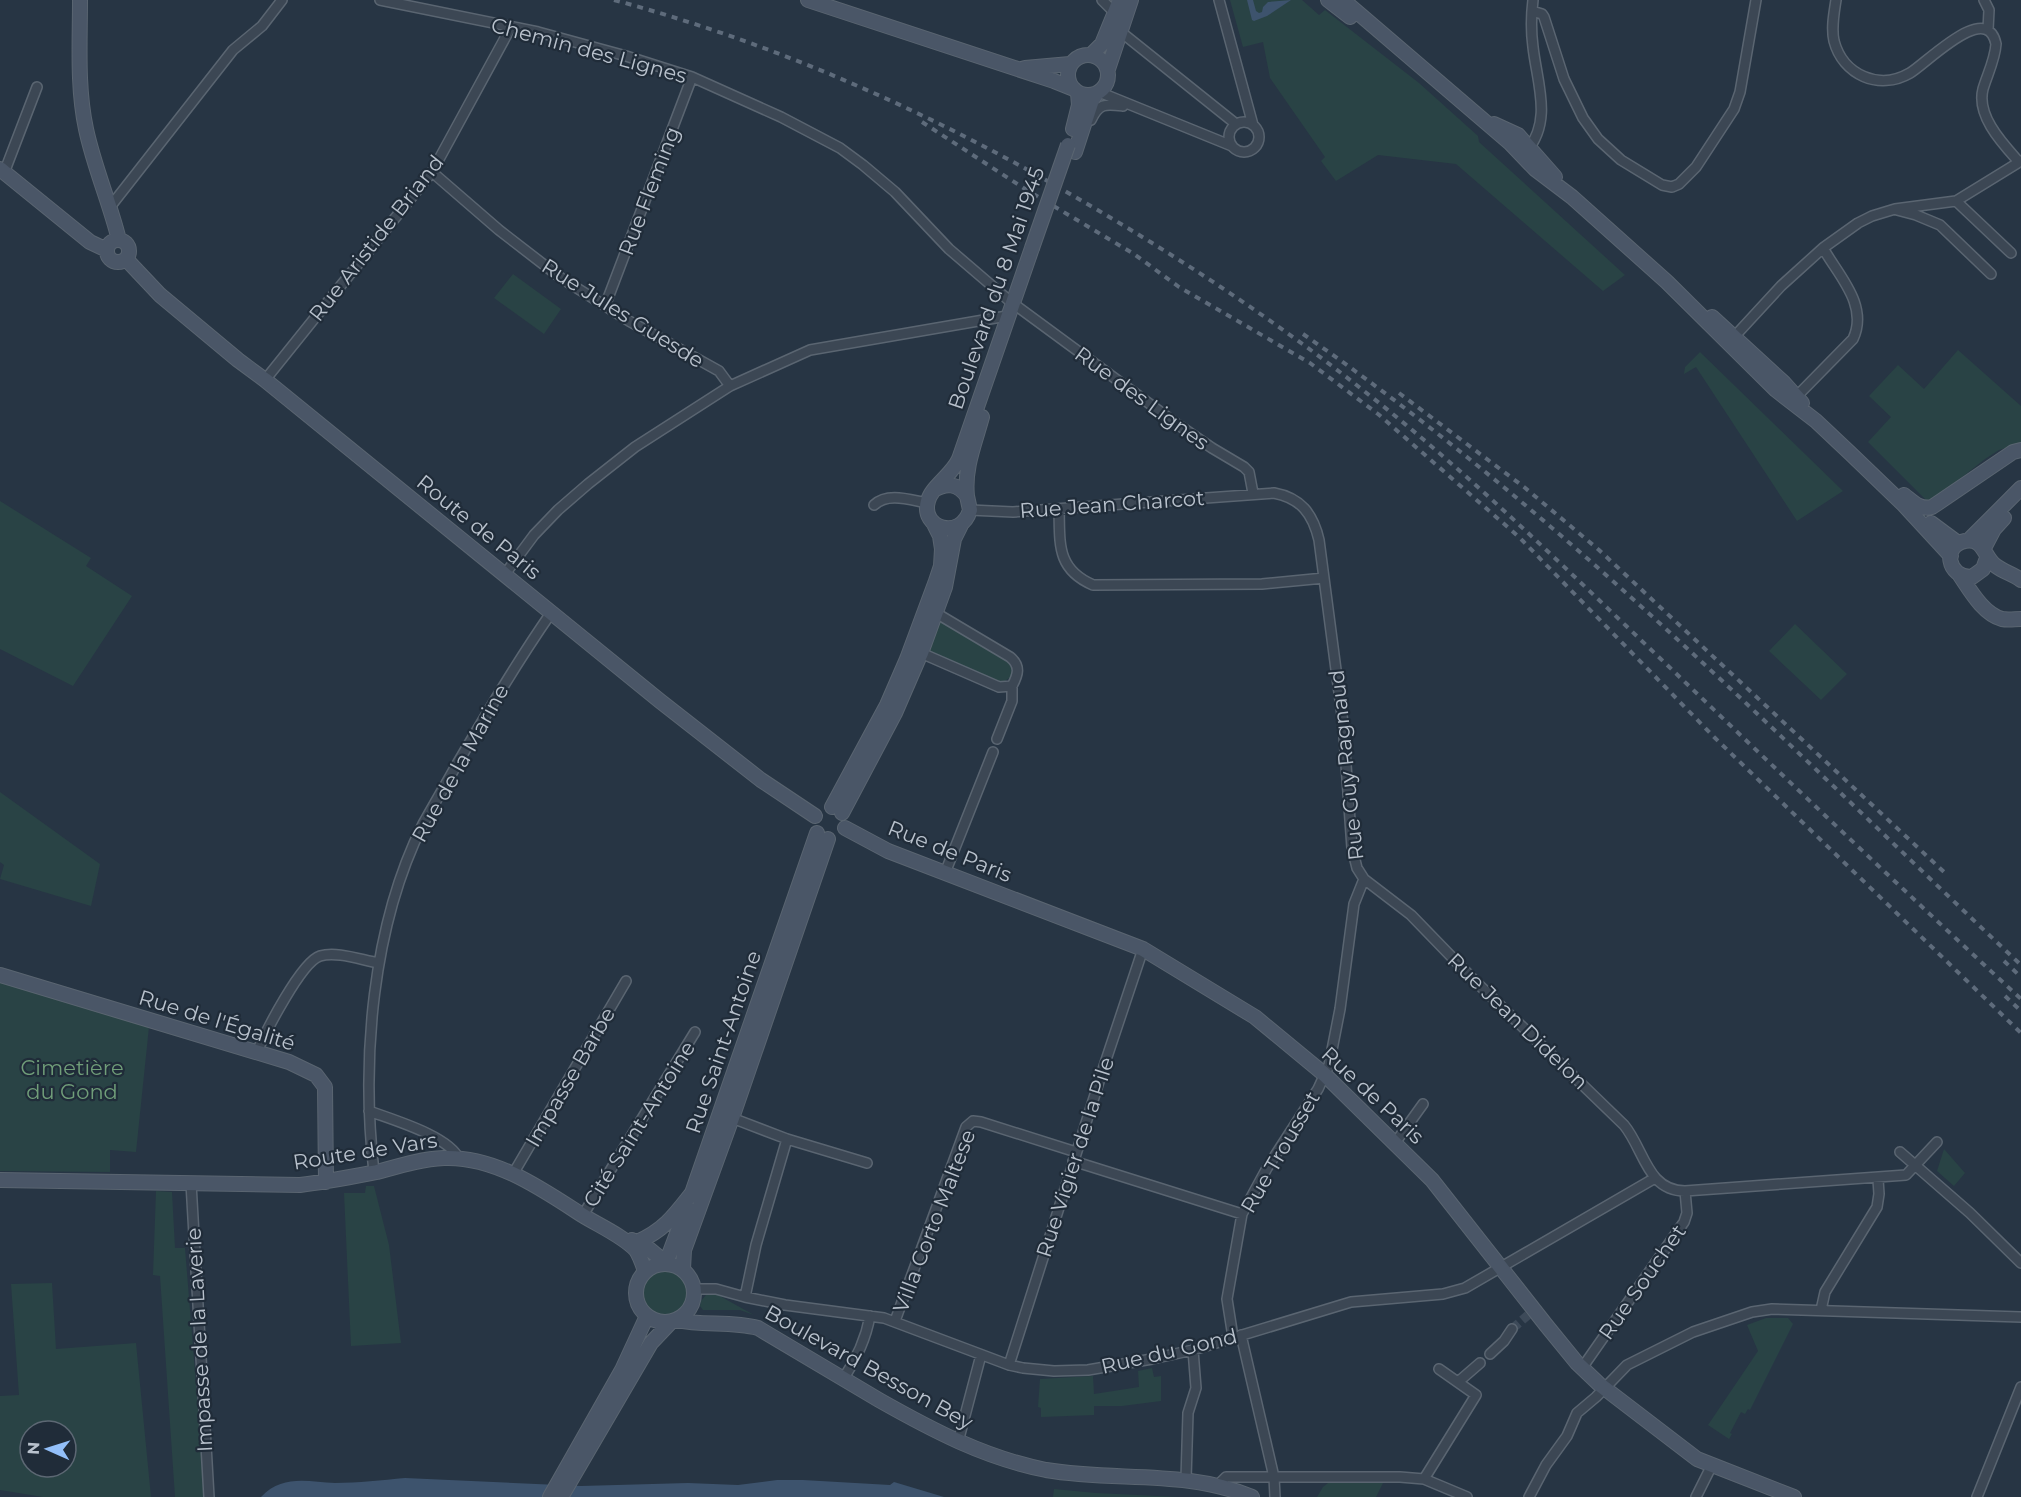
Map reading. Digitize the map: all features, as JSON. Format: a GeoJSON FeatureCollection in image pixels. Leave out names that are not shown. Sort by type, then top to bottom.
{"type":"FeatureCollection","features":[{"type":"Feature","properties":{"kind":"main road"},"geometry":{"type":"LineString","coordinates":[[80,0],[81,92],[86,128],[95,166],[119,240]]}},
{"type":"Feature","properties":{"kind":"main road"},"geometry":{"type":"LineString","coordinates":[[808,0],[1063,84],[1090,95],[1098,93],[1108,80],[1108,69],[1131,0]]}},
{"type":"Feature","properties":{"kind":"main road"},"geometry":{"type":"LineString","coordinates":[[1328,0],[1366,30],[1426,69]]}},
{"type":"Feature","properties":{"kind":"main road"},"geometry":{"type":"LineString","coordinates":[[1343,0],[1479,116],[1526,152],[1535,169],[1572,197],[1667,282],[1699,315],[1733,338],[1776,390],[1816,421],[1904,505],[1959,546]]}},
{"type":"Feature","properties":{"kind":"main road"},"geometry":{"type":"LineString","coordinates":[[1356,0],[1426,69]]}},
{"type":"Feature","properties":{"kind":"main road"},"geometry":{"type":"LineString","coordinates":[[1091,55],[1102,44],[1118,6]]}},
{"type":"Feature","properties":{"kind":"main road"},"geometry":{"type":"LineString","coordinates":[[1013,68],[1070,64],[1079,57],[1091,55],[1101,59],[1108,69]]}},
{"type":"Feature","properties":{"kind":"main road"},"geometry":{"type":"LineString","coordinates":[[1070,64],[1068,78],[1076,91]]}},
{"type":"Feature","properties":{"kind":"main road","name":"Boulevard du 8 Mai 1945"},"geometry":{"type":"LineString","coordinates":[[1071,149],[1077,117],[1076,91]]}},
{"type":"Feature","properties":{"kind":"main road","name":"Boulevard du 8 Mai 1945"},"geometry":{"type":"LineString","coordinates":[[934,490],[956,465],[991,376],[1071,149],[1092,100],[1098,93]]}},
{"type":"Feature","properties":{"kind":"main road"},"geometry":{"type":"LineString","coordinates":[[2,171],[90,242],[107,250]]}},
{"type":"Feature","properties":{"kind":"main road"},"geometry":{"type":"LineString","coordinates":[[119,240],[129,249],[126,259],[118,262],[108,256],[107,250],[113,242],[119,240]]}},
{"type":"Feature","properties":{"kind":"main road","name":"Route de Paris"},"geometry":{"type":"LineString","coordinates":[[126,259],[160,295],[536,601],[761,780],[815,816]]}},
{"type":"Feature","properties":{"kind":"main road"},"geometry":{"type":"LineString","coordinates":[[1667,282],[1696,304],[1797,396],[1816,421]]}},
{"type":"Feature","properties":{"kind":"main road","name":"Boulevard du 8 Mai 1945"},"geometry":{"type":"LineString","coordinates":[[967,496],[968,465],[991,376]]}},
{"type":"Feature","properties":{"kind":"main road"},"geometry":{"type":"LineString","coordinates":[[1851,454],[1925,509],[1947,499],[2013,452],[2021,450]]}},
{"type":"Feature","properties":{"kind":"main road"},"geometry":{"type":"LineString","coordinates":[[837,810],[895,713],[936,614],[948,577],[954,539],[970,510],[967,496],[962,490],[948,485],[934,490],[927,503],[928,516],[938,526],[950,529],[961,525]]}},
{"type":"Feature","properties":{"kind":"main road"},"geometry":{"type":"LineString","coordinates":[[2019,618],[2002,619],[1986,609],[1952,566],[1959,546],[2021,488]]}},
{"type":"Feature","properties":{"kind":"main road"},"geometry":{"type":"LineString","coordinates":[[1959,574],[1972,577],[1980,573],[1985,566],[1985,553],[1994,529],[2021,500]]}},
{"type":"Feature","properties":{"kind":"main road"},"geometry":{"type":"LineString","coordinates":[[837,810],[908,659],[941,566],[940,536],[933,522]]}},
{"type":"Feature","properties":{"kind":"main road"},"geometry":{"type":"LineString","coordinates":[[1959,546],[1975,541],[1996,566],[2021,580]]}},
{"type":"Feature","properties":{"kind":"main road"},"geometry":{"type":"LineString","coordinates":[[822,809],[837,810],[846,823],[845,828],[838,837],[823,836],[814,825],[815,816],[822,809]]}},
{"type":"Feature","properties":{"kind":"main road","name":"Rue de Paris"},"geometry":{"type":"LineString","coordinates":[[845,828],[888,851],[1143,949],[1255,1017],[1324,1074],[1432,1180],[1501,1268],[1531,1312],[1582,1368],[1604,1388],[1697,1459],[1794,1497]]}},
{"type":"Feature","properties":{"kind":"main road","name":"Rue Saint-Antoine"},"geometry":{"type":"LineString","coordinates":[[683,1269],[684,1250],[732,1118],[823,836]]}},
{"type":"Feature","properties":{"kind":"main road","name":"Rue Saint-Antoine"},"geometry":{"type":"LineString","coordinates":[[637,1242],[653,1235],[670,1222],[692,1193],[823,836]]}},
{"type":"Feature","properties":{"kind":"main road","name":"Rue de l'Égalité"},"geometry":{"type":"LineString","coordinates":[[0,975],[289,1062],[316,1076],[325,1087],[327,1106],[326,1182]]}},
{"type":"Feature","properties":{"kind":"main road","name":"Route de Vars"},"geometry":{"type":"LineString","coordinates":[[0,1180],[300,1185],[326,1182],[423,1161],[459,1159],[478,1162],[513,1174],[545,1191],[611,1232],[636,1251],[645,1271]]}},
{"type":"Feature","properties":{"kind":"main road"},"geometry":{"type":"LineString","coordinates":[[666,1263],[692,1193]]}},
{"type":"Feature","properties":{"kind":"main road","name":"Route de Vars"},"geometry":{"type":"LineString","coordinates":[[611,1232],[637,1242],[666,1263]]}},
{"type":"Feature","properties":{"kind":"main road"},"geometry":{"type":"LineString","coordinates":[[561,1497],[651,1343],[673,1321],[686,1314],[691,1307],[694,1289],[688,1275],[683,1269],[666,1263],[658,1264],[645,1271],[640,1277],[636,1293],[641,1309],[647,1316],[654,1320],[673,1321]]}},
{"type":"Feature","properties":{"kind":"main road"},"geometry":{"type":"LineString","coordinates":[[691,1307],[710,1324]]}},
{"type":"Feature","properties":{"kind":"main road"},"geometry":{"type":"LineString","coordinates":[[550,1497],[622,1370],[647,1316]]}},
{"type":"Feature","properties":{"kind":"main road","name":"Boulevard Besson Bey"},"geometry":{"type":"LineString","coordinates":[[673,1321],[746,1325],[758,1328],[916,1421],[958,1442],[1010,1461],[1046,1470],[1186,1479],[1218,1485],[1252,1497]]}},
{"type":"Feature","properties":{"kind":"street"},"geometry":{"type":"LineString","coordinates":[[110,207],[233,50],[262,27],[282,0]]}},
{"type":"Feature","properties":{"kind":"street","name":"Chemin des Lignes"},"geometry":{"type":"LineString","coordinates":[[380,0],[511,27],[626,56],[692,76],[781,117],[840,148],[895,192],[1011,316]]}},
{"type":"Feature","properties":{"kind":"street"},"geometry":{"type":"LineString","coordinates":[[1102,0],[1118,6]]}},
{"type":"Feature","properties":{"kind":"street"},"geometry":{"type":"LineString","coordinates":[[1098,93],[1243,151],[1255,146],[1259,137],[1253,125],[1219,0]]}},
{"type":"Feature","properties":{"kind":"street"},"geometry":{"type":"LineString","coordinates":[[1526,152],[1538,129],[1542,110],[1541,87],[1533,47],[1533,0]]}},
{"type":"Feature","properties":{"kind":"street"},"geometry":{"type":"LineString","coordinates":[[1532,11],[1544,17],[1556,57],[1574,103],[1598,139],[1621,160],[1662,185],[1672,187],[1679,184],[1696,167],[1734,109],[1740,92],[1756,0]]}},
{"type":"Feature","properties":{"kind":"street"},"geometry":{"type":"LineString","coordinates":[[1733,338],[1781,286],[1823,248],[1872,216],[1894,209],[1956,201],[2020,160],[1994,130],[1983,111],[1982,92],[1996,44],[1995,37],[1988,30],[1982,28],[1966,31],[1909,74],[1893,79],[1867,79],[1850,68],[1838,52],[1834,39],[1836,0]]}},
{"type":"Feature","properties":{"kind":"street"},"geometry":{"type":"LineString","coordinates":[[1984,0],[1989,9],[1988,30]]}},
{"type":"Feature","properties":{"kind":"street","name":"Rue Aristide Briand"},"geometry":{"type":"LineString","coordinates":[[265,380],[432,172],[511,27]]}},
{"type":"Feature","properties":{"kind":"street"},"geometry":{"type":"LineString","coordinates":[[1121,32],[1236,124]]}},
{"type":"Feature","properties":{"kind":"street","name":"Rue Fleming"},"geometry":{"type":"LineString","coordinates":[[605,306],[692,76]]}},
{"type":"Feature","properties":{"kind":"street"},"geometry":{"type":"LineString","coordinates":[[2,171],[37,87]]}},
{"type":"Feature","properties":{"kind":"street"},"geometry":{"type":"LineString","coordinates":[[1071,149],[1098,108],[1109,105],[1136,108]]}},
{"type":"Feature","properties":{"kind":"street"},"geometry":{"type":"LineString","coordinates":[[1232,146],[1229,137],[1236,124],[1245,122],[1253,125]]}},
{"type":"Feature","properties":{"kind":"street","name":"Rue Jules Guesde"},"geometry":{"type":"LineString","coordinates":[[432,172],[516,244],[561,278],[605,306],[719,371],[730,386]]}},
{"type":"Feature","properties":{"kind":"street"},"geometry":{"type":"LineString","coordinates":[[1956,201],[2011,253]]}},
{"type":"Feature","properties":{"kind":"street"},"geometry":{"type":"LineString","coordinates":[[1894,209],[1940,225],[1991,274]]}},
{"type":"Feature","properties":{"kind":"street"},"geometry":{"type":"LineString","coordinates":[[1797,396],[1853,339],[1856,333],[1857,312],[1845,279],[1823,248]]}},
{"type":"Feature","properties":{"kind":"street"},"geometry":{"type":"LineString","coordinates":[[507,576],[534,535],[588,484],[635,447],[730,386],[810,350],[1011,316]]}},
{"type":"Feature","properties":{"kind":"street","name":"Rue des Lignes"},"geometry":{"type":"LineString","coordinates":[[1011,316],[1059,338],[1212,448],[1244,467],[1249,472],[1253,494]]}},
{"type":"Feature","properties":{"kind":"street","name":"Rue Jean Charcot"},"geometry":{"type":"LineString","coordinates":[[970,510],[989,512],[1059,509],[1253,494]]}},
{"type":"Feature","properties":{"kind":"street","name":"Rue Guy Ragnaud"},"geometry":{"type":"LineString","coordinates":[[1253,494],[1283,495],[1304,506],[1316,527],[1343,723],[1352,848],[1357,868],[1364,879],[1354,904],[1333,1051],[1324,1074]]}},
{"type":"Feature","properties":{"kind":"street"},"geometry":{"type":"LineString","coordinates":[[874,505],[878,501],[891,497],[927,503]]}},
{"type":"Feature","properties":{"kind":"street"},"geometry":{"type":"LineString","coordinates":[[1059,509],[1063,560],[1075,575],[1093,585],[1262,584],[1324,578]]}},
{"type":"Feature","properties":{"kind":"street","name":"Rue de la Marine"},"geometry":{"type":"LineString","coordinates":[[374,1172],[369,1111],[373,1016],[379,963],[400,884],[423,824],[511,672],[551,613]]}},
{"type":"Feature","properties":{"kind":"street"},"geometry":{"type":"LineString","coordinates":[[936,614],[1015,661],[1017,673],[1012,686],[1012,701],[997,739]]}},
{"type":"Feature","properties":{"kind":"street"},"geometry":{"type":"LineString","coordinates":[[921,653],[999,687],[1012,686]]}},
{"type":"Feature","properties":{"kind":"street"},"geometry":{"type":"LineString","coordinates":[[945,873],[993,752]]}},
{"type":"Feature","properties":{"kind":"street","name":"Rue Jean Didelon"},"geometry":{"type":"LineString","coordinates":[[1364,879],[1411,915],[1474,980],[1624,1125],[1654,1178]]}},
{"type":"Feature","properties":{"kind":"street","name":"Rue Vigier de la Pile"},"geometry":{"type":"LineString","coordinates":[[1009,1365],[1143,949]]}},
{"type":"Feature","properties":{"kind":"street"},"geometry":{"type":"LineString","coordinates":[[257,1052],[270,1023],[312,960],[330,955],[379,963]]}},
{"type":"Feature","properties":{"kind":"street","name":"Impasse Barbe"},"geometry":{"type":"LineString","coordinates":[[513,1174],[626,981]]}},
{"type":"Feature","properties":{"kind":"street","name":"Cité Saint-Antoine"},"geometry":{"type":"LineString","coordinates":[[583,1215],[695,1032]]}},
{"type":"Feature","properties":{"kind":"street","name":"Rue Trousset"},"geometry":{"type":"LineString","coordinates":[[1275,1497],[1274,1477],[1227,1299],[1242,1214],[1267,1167],[1318,1089],[1324,1074]]}},
{"type":"Feature","properties":{"kind":"street"},"geometry":{"type":"LineString","coordinates":[[1395,1143],[1423,1104]]}},
{"type":"Feature","properties":{"kind":"street"},"geometry":{"type":"LineString","coordinates":[[369,1111],[442,1141],[457,1153],[459,1159]]}},
{"type":"Feature","properties":{"kind":"street"},"geometry":{"type":"LineString","coordinates":[[732,1118],[787,1139],[867,1163]]}},
{"type":"Feature","properties":{"kind":"street","name":"Villa Corto Maltese"},"geometry":{"type":"LineString","coordinates":[[894,1321],[966,1127],[973,1121],[981,1122],[1075,1156]]}},
{"type":"Feature","properties":{"kind":"street"},"geometry":{"type":"LineString","coordinates":[[745,1298],[756,1245],[787,1139]]}},
{"type":"Feature","properties":{"kind":"street"},"geometry":{"type":"LineString","coordinates":[[1654,1178],[1669,1190],[1685,1191],[1801,1184],[1819,1180],[1878,1179],[1906,1175],[1937,1142]]}},
{"type":"Feature","properties":{"kind":"street"},"geometry":{"type":"LineString","coordinates":[[1900,1152],[1970,1213],[2021,1263]]}},
{"type":"Feature","properties":{"kind":"street"},"geometry":{"type":"LineString","coordinates":[[1075,1156],[1242,1214]]}},
{"type":"Feature","properties":{"kind":"street","name":"Rue du Gond"},"geometry":{"type":"LineString","coordinates":[[694,1289],[716,1289],[745,1298],[894,1321],[1009,1365],[1037,1370],[1088,1370],[1193,1350],[1351,1302],[1432,1295],[1460,1289],[1501,1268],[1654,1178]]}},
{"type":"Feature","properties":{"kind":"street"},"geometry":{"type":"LineString","coordinates":[[1821,1310],[1825,1292],[1877,1207],[1880,1194],[1878,1179]]}},
{"type":"Feature","properties":{"kind":"street","name":"Impasse de la Laverie"},"geometry":{"type":"LineString","coordinates":[[191,1183],[209,1497]]}},
{"type":"Feature","properties":{"kind":"street","name":"Rue Souchet"},"geometry":{"type":"LineString","coordinates":[[1582,1368],[1684,1222],[1687,1213],[1685,1191]]}},
{"type":"Feature","properties":{"kind":"street"},"geometry":{"type":"LineString","coordinates":[[1529,1497],[1546,1465],[1567,1436],[1577,1413],[1626,1365],[1693,1332],[1762,1310],[2021,1317]]}},
{"type":"Feature","properties":{"kind":"street"},"geometry":{"type":"LineString","coordinates":[[843,1379],[850,1369],[867,1330],[870,1316]]}},
{"type":"Feature","properties":{"kind":"street"},"geometry":{"type":"LineString","coordinates":[[1490,1354],[1504,1341],[1512,1329]]}},
{"type":"Feature","properties":{"kind":"street"},"geometry":{"type":"LineString","coordinates":[[1186,1479],[1188,1413],[1196,1388],[1193,1350]]}},
{"type":"Feature","properties":{"kind":"street"},"geometry":{"type":"LineString","coordinates":[[958,1442],[981,1355]]}},
{"type":"Feature","properties":{"kind":"street"},"geometry":{"type":"LineString","coordinates":[[1458,1382],[1480,1363]]}},
{"type":"Feature","properties":{"kind":"street"},"geometry":{"type":"LineString","coordinates":[[1424,1479],[1476,1395],[1439,1369]]}},
{"type":"Feature","properties":{"kind":"street"},"geometry":{"type":"LineString","coordinates":[[1977,1497],[2021,1387]]}},
{"type":"Feature","properties":{"kind":"street"},"geometry":{"type":"LineString","coordinates":[[1696,1497],[1712,1465]]}},
{"type":"Feature","properties":{"kind":"street"},"geometry":{"type":"LineString","coordinates":[[1218,1485],[1226,1476],[1400,1477],[1424,1479],[1467,1497]]}},
{"type":"Feature","properties":{"kind":"green space"},"geometry":{"type":"Polygon","coordinates":[[[1230,0],[1302,0],[1319,15],[1325,10],[1419,83],[1478,136],[1479,142],[1625,275],[1603,291],[1456,164],[1378,155],[1336,181],[1321,161],[1325,157],[1270,78],[1263,42],[1243,47],[1230,0]]]}},
{"type":"Feature","properties":{"kind":"green space"},"geometry":{"type":"Polygon","coordinates":[[[513,274],[561,309],[544,334],[494,298],[513,274]]]}},
{"type":"Feature","properties":{"kind":"green space"},"geometry":{"type":"Polygon","coordinates":[[[1958,350],[2021,406],[2021,443],[1999,450],[1932,501],[1927,501],[1868,442],[1891,417],[1869,396],[1898,365],[1924,389],[1958,350]]]}},
{"type":"Feature","properties":{"kind":"green space"},"geometry":{"type":"Polygon","coordinates":[[[1700,352],[1843,491],[1797,521],[1696,367],[1684,374],[1685,367],[1700,352]]]}},
{"type":"Feature","properties":{"kind":"green space"},"geometry":{"type":"Polygon","coordinates":[[[0,501],[91,558],[86,566],[132,596],[73,686],[0,649],[0,501]]]}},
{"type":"Feature","properties":{"kind":"green space"},"geometry":{"type":"Polygon","coordinates":[[[938,620],[1009,662],[1012,667],[1011,677],[1003,682],[996,681],[927,651],[938,620]]]}},
{"type":"Feature","properties":{"kind":"green space"},"geometry":{"type":"Polygon","coordinates":[[[1795,624],[1847,674],[1821,700],[1769,651],[1795,624]]]}},
{"type":"Feature","properties":{"kind":"green space"},"geometry":{"type":"Polygon","coordinates":[[[0,792],[100,864],[91,906],[0,879],[4,865],[0,862],[0,792]]]}},
{"type":"Feature","properties":{"kind":"green space","name":"Cimetière du Gond"},"geometry":{"type":"Polygon","coordinates":[[[0,981],[149,1027],[136,1152],[110,1150],[110,1172],[0,1171],[0,981]]]}},
{"type":"Feature","properties":{"kind":"green space"},"geometry":{"type":"Polygon","coordinates":[[[1944,1149],[1965,1173],[1954,1186],[1937,1171],[1944,1149]]]}},
{"type":"Feature","properties":{"kind":"green space"},"geometry":{"type":"Polygon","coordinates":[[[366,1186],[374,1186],[389,1245],[401,1343],[351,1346],[344,1193],[365,1193],[366,1186]]]}},
{"type":"Feature","properties":{"kind":"green space"},"geometry":{"type":"Polygon","coordinates":[[[156,1191],[172,1192],[175,1248],[185,1248],[205,1497],[175,1497],[160,1276],[153,1275],[156,1191]]]}},
{"type":"Feature","properties":{"kind":"green space"},"geometry":{"type":"Polygon","coordinates":[[[664,1270],[680,1277],[687,1293],[680,1309],[664,1316],[648,1309],[641,1293],[648,1277],[664,1270]]]}},
{"type":"Feature","properties":{"kind":"green space"},"geometry":{"type":"Polygon","coordinates":[[[52,1283],[56,1349],[136,1343],[151,1497],[43,1497],[0,1490],[0,1396],[19,1395],[11,1284],[52,1283]]]}},
{"type":"Feature","properties":{"kind":"green space"},"geometry":{"type":"Polygon","coordinates":[[[706,1295],[718,1295],[754,1315],[740,1310],[703,1310],[700,1306],[701,1301],[706,1295]]]}},
{"type":"Feature","properties":{"kind":"green space"},"geometry":{"type":"Polygon","coordinates":[[[1766,1318],[1788,1318],[1793,1324],[1750,1410],[1748,1409],[1745,1414],[1741,1412],[1729,1439],[1708,1425],[1758,1351],[1747,1325],[1766,1318]]]}},
{"type":"Feature","properties":{"kind":"green space"},"geometry":{"type":"Polygon","coordinates":[[[1152,1368],[1154,1377],[1161,1376],[1161,1401],[1122,1406],[1094,1406],[1094,1415],[1041,1417],[1041,1408],[1038,1407],[1040,1379],[1093,1376],[1094,1394],[1139,1387],[1138,1371],[1152,1368]]]}},
{"type":"Feature","properties":{"kind":"green space"},"geometry":{"type":"Polygon","coordinates":[[[1328,1483],[1383,1483],[1376,1497],[1317,1497],[1328,1483]]]}},
{"type":"Feature","properties":{"kind":"green space"},"geometry":{"type":"Polygon","coordinates":[[[1054,1489],[1096,1493],[1179,1497],[1053,1497],[1054,1489]]]}},
{"type":"Feature","properties":{"kind":"water"},"geometry":{"type":"Polygon","coordinates":[[[1247,0],[1253,0],[1256,11],[1259,13],[1268,2],[1291,0],[1267,16],[1254,21],[1247,0]]]}},
{"type":"Feature","properties":{"kind":"water"},"geometry":{"type":"Polygon","coordinates":[[[405,1478],[581,1486],[688,1483],[738,1485],[777,1480],[890,1485],[894,1482],[944,1497],[261,1497],[269,1490],[287,1482],[344,1483],[405,1478]]]}},
{"type":"Feature","properties":{"kind":"tunnel"},"geometry":{"type":"LineString","coordinates":[[1512,1329],[1528,1315]]}},
{"type":"Feature","properties":{"kind":"railway"},"geometry":{"type":"LineString","coordinates":[[614,0],[732,36],[902,106],[1065,191],[1142,237],[1256,311],[1328,363],[1442,455],[1480,489],[2021,999]]}},
{"type":"Feature","properties":{"kind":"railway"},"geometry":{"type":"LineString","coordinates":[[922,122],[1025,189],[1134,254],[1179,287],[1310,363],[1378,414],[1519,537],[1714,737],[2021,1033]]}},
{"type":"Feature","properties":{"kind":"railway"},"geometry":{"type":"LineString","coordinates":[[1303,334],[1400,404],[1585,556],[1674,636],[2021,965]]}},
{"type":"Feature","properties":{"kind":"railway"},"geometry":{"type":"LineString","coordinates":[[1399,393],[1524,487],[1599,550],[1944,872]]}},
{"type":"Feature","properties":{"kind":"railway"},"geometry":{"type":"LineString","coordinates":[[2004,961],[2021,977]]}},
{"type":"Feature","properties":{"kind":"railway"},"geometry":{"type":"LineString","coordinates":[[2005,996],[2021,1011]]}}]}
